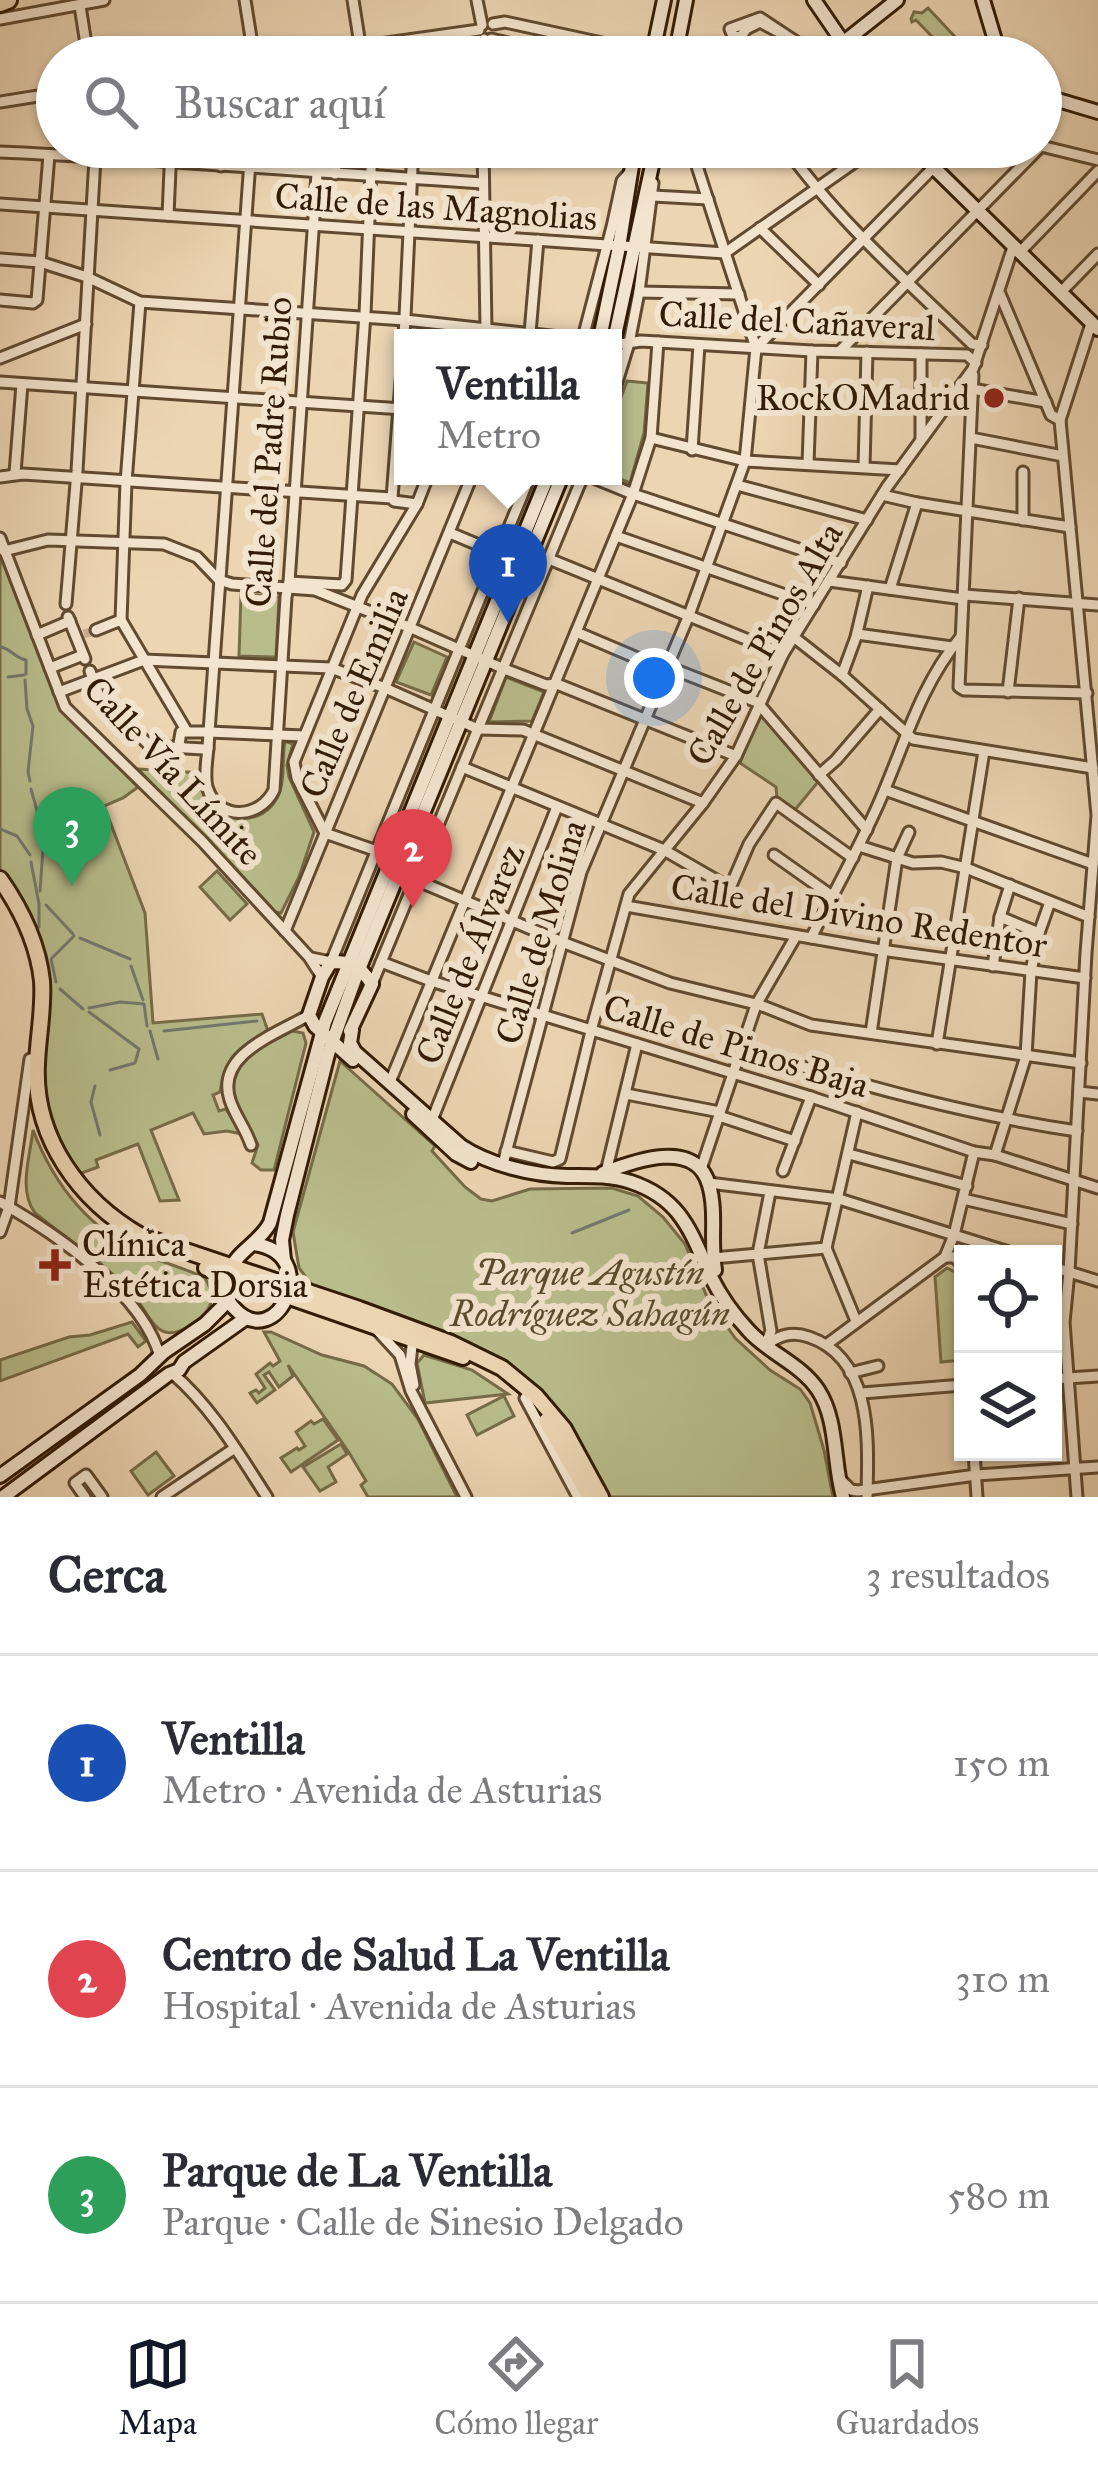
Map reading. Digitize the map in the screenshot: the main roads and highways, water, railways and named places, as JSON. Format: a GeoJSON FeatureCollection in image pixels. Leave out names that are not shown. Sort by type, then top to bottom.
{"type":"FeatureCollection","features":[{"type":"Feature","properties":{"kind":"main road"},"geometry":{"type":"LineString","coordinates":[[657,36],[664,0]]}},
{"type":"Feature","properties":{"kind":"main road"},"geometry":{"type":"LineString","coordinates":[[679,36],[686,0]]}},
{"type":"Feature","properties":{"kind":"main road"},"geometry":{"type":"LineString","coordinates":[[818,0],[843,36]]}},
{"type":"Feature","properties":{"kind":"main road"},"geometry":{"type":"LineString","coordinates":[[856,36],[897,0]]}},
{"type":"Feature","properties":{"kind":"main road"},"geometry":{"type":"LineString","coordinates":[[983,0],[994,36]]}},
{"type":"Feature","properties":{"kind":"main road"},"geometry":{"type":"LineString","coordinates":[[1062,101],[1098,112]]}},
{"type":"Feature","properties":{"kind":"main road"},"geometry":{"type":"LineString","coordinates":[[615,329],[631,168]]}},
{"type":"Feature","properties":{"kind":"main road"},"geometry":{"type":"LineString","coordinates":[[603,329],[651,168]]}},
{"type":"Feature","properties":{"kind":"main road"},"geometry":{"type":"LineString","coordinates":[[933,168],[1095,326]]}},
{"type":"Feature","properties":{"kind":"main road"},"geometry":{"type":"LineString","coordinates":[[481,658],[545,485]]}},
{"type":"Feature","properties":{"kind":"main road"},"geometry":{"type":"LineString","coordinates":[[327,1036],[282,1240],[289,1292],[282,1309],[272,1316],[246,1318],[236,1312],[226,1294],[229,1273],[239,1254],[263,1237],[274,1213],[327,1036],[448,717],[481,658],[558,485]]}},
{"type":"Feature","properties":{"kind":"main road"},"geometry":{"type":"LineString","coordinates":[[0,879],[23,917],[37,957],[42,1010],[37,1087],[61,1160],[91,1200],[124,1226],[229,1273]]}},
{"type":"Feature","properties":{"kind":"main road"},"geometry":{"type":"LineString","coordinates":[[0,892],[22,935],[33,978],[30,1089],[39,1129],[52,1159],[81,1201],[127,1238],[412,1335],[478,1364],[525,1398],[556,1434],[590,1497]]}},
{"type":"Feature","properties":{"kind":"main road"},"geometry":{"type":"LineString","coordinates":[[556,1175],[505,1158],[475,1155],[353,1049],[352,1030],[372,984],[354,964],[331,962],[309,1016],[456,1154],[520,1177],[603,1173],[676,1156],[701,1169],[709,1183],[719,1289]]}},
{"type":"Feature","properties":{"kind":"main road"},"geometry":{"type":"LineString","coordinates":[[327,1036],[352,1030]]}},
{"type":"Feature","properties":{"kind":"main road"},"geometry":{"type":"LineString","coordinates":[[632,1183],[635,1163]]}},
{"type":"Feature","properties":{"kind":"main road"},"geometry":{"type":"LineString","coordinates":[[603,1173],[662,1198],[678,1213],[719,1289],[750,1332],[818,1390],[827,1408],[843,1497]]}},
{"type":"Feature","properties":{"kind":"main road"},"geometry":{"type":"LineString","coordinates":[[692,1232],[704,1234],[712,1226]]}},
{"type":"Feature","properties":{"kind":"main road"},"geometry":{"type":"LineString","coordinates":[[254,1244],[266,1246],[284,1261]]}},
{"type":"Feature","properties":{"kind":"main road"},"geometry":{"type":"LineString","coordinates":[[289,1292],[372,1327],[452,1343],[489,1361],[525,1386],[564,1430],[601,1497]]}},
{"type":"Feature","properties":{"kind":"main road"},"geometry":{"type":"LineString","coordinates":[[0,1476],[205,1324],[229,1301]]}},
{"type":"Feature","properties":{"kind":"main road"},"geometry":{"type":"LineString","coordinates":[[3,1497],[246,1318]]}},
{"type":"Feature","properties":{"kind":"main road"},"geometry":{"type":"LineString","coordinates":[[164,1355],[180,1354],[184,1362]]}},
{"type":"Feature","properties":{"kind":"main road"},"geometry":{"type":"LineString","coordinates":[[164,1355],[162,1368],[171,1374]]}},
{"type":"Feature","properties":{"kind":"waterway"},"geometry":{"type":"LineString","coordinates":[[1,647],[26,660],[26,674]]}},
{"type":"Feature","properties":{"kind":"waterway"},"geometry":{"type":"LineString","coordinates":[[8,677],[24,675]]}},
{"type":"Feature","properties":{"kind":"waterway"},"geometry":{"type":"LineString","coordinates":[[25,680],[33,726],[30,781]]}},
{"type":"Feature","properties":{"kind":"waterway"},"geometry":{"type":"LineString","coordinates":[[31,789],[44,836],[40,891]]}},
{"type":"Feature","properties":{"kind":"waterway"},"geometry":{"type":"LineString","coordinates":[[0,829],[17,836],[30,855]]}},
{"type":"Feature","properties":{"kind":"waterway"},"geometry":{"type":"LineString","coordinates":[[31,862],[39,927]]}},
{"type":"Feature","properties":{"kind":"waterway"},"geometry":{"type":"LineString","coordinates":[[46,905],[73,934]]}},
{"type":"Feature","properties":{"kind":"waterway"},"geometry":{"type":"LineString","coordinates":[[56,982],[51,959],[74,936]]}},
{"type":"Feature","properties":{"kind":"waterway"},"geometry":{"type":"LineString","coordinates":[[80,938],[130,959]]}},
{"type":"Feature","properties":{"kind":"waterway"},"geometry":{"type":"LineString","coordinates":[[131,966],[143,1000]]}},
{"type":"Feature","properties":{"kind":"waterway"},"geometry":{"type":"LineString","coordinates":[[60,989],[83,1009]]}},
{"type":"Feature","properties":{"kind":"waterway"},"geometry":{"type":"LineString","coordinates":[[89,1008],[120,1002],[144,1004],[147,1026]]}},
{"type":"Feature","properties":{"kind":"waterway"},"geometry":{"type":"LineString","coordinates":[[89,1012],[139,1049],[135,1063],[110,1070]]}},
{"type":"Feature","properties":{"kind":"waterway"},"geometry":{"type":"LineString","coordinates":[[164,1031],[257,1021]]}},
{"type":"Feature","properties":{"kind":"waterway"},"geometry":{"type":"LineString","coordinates":[[150,1031],[158,1059]]}},
{"type":"Feature","properties":{"kind":"waterway"},"geometry":{"type":"LineString","coordinates":[[95,1086],[91,1102],[100,1135]]}},
{"type":"Feature","properties":{"kind":"waterway"},"geometry":{"type":"LineString","coordinates":[[572,1233],[629,1210]]}},
{"type":"Feature","properties":{"kind":"tunnel"},"geometry":{"type":"LineString","coordinates":[[84,634],[96,630]]}},
{"type":"Feature","properties":{"kind":"place","name":"RockOMadrid"},"geometry":{"type":"Point","coordinates":[994,398]}},
{"type":"Feature","properties":{"kind":"place","name":"Ventilla"},"geometry":{"type":"Point","coordinates":[508,623]}},
{"type":"Feature","properties":{"kind":"place","name":"Parque de La Ventilla"},"geometry":{"type":"Point","coordinates":[72,886]}},
{"type":"Feature","properties":{"kind":"place","name":"Centro de Salud La Ventilla"},"geometry":{"type":"Point","coordinates":[413,908]}},
{"type":"Feature","properties":{"kind":"place","name":"Clínica Estética Dorsia"},"geometry":{"type":"Point","coordinates":[55,1265]}},
{"type":"Feature","properties":{"kind":"park label","name":"Parque Agustín Rodríguez Sahagún"},"geometry":{"type":"Point","coordinates":[590,1294]}}]}
